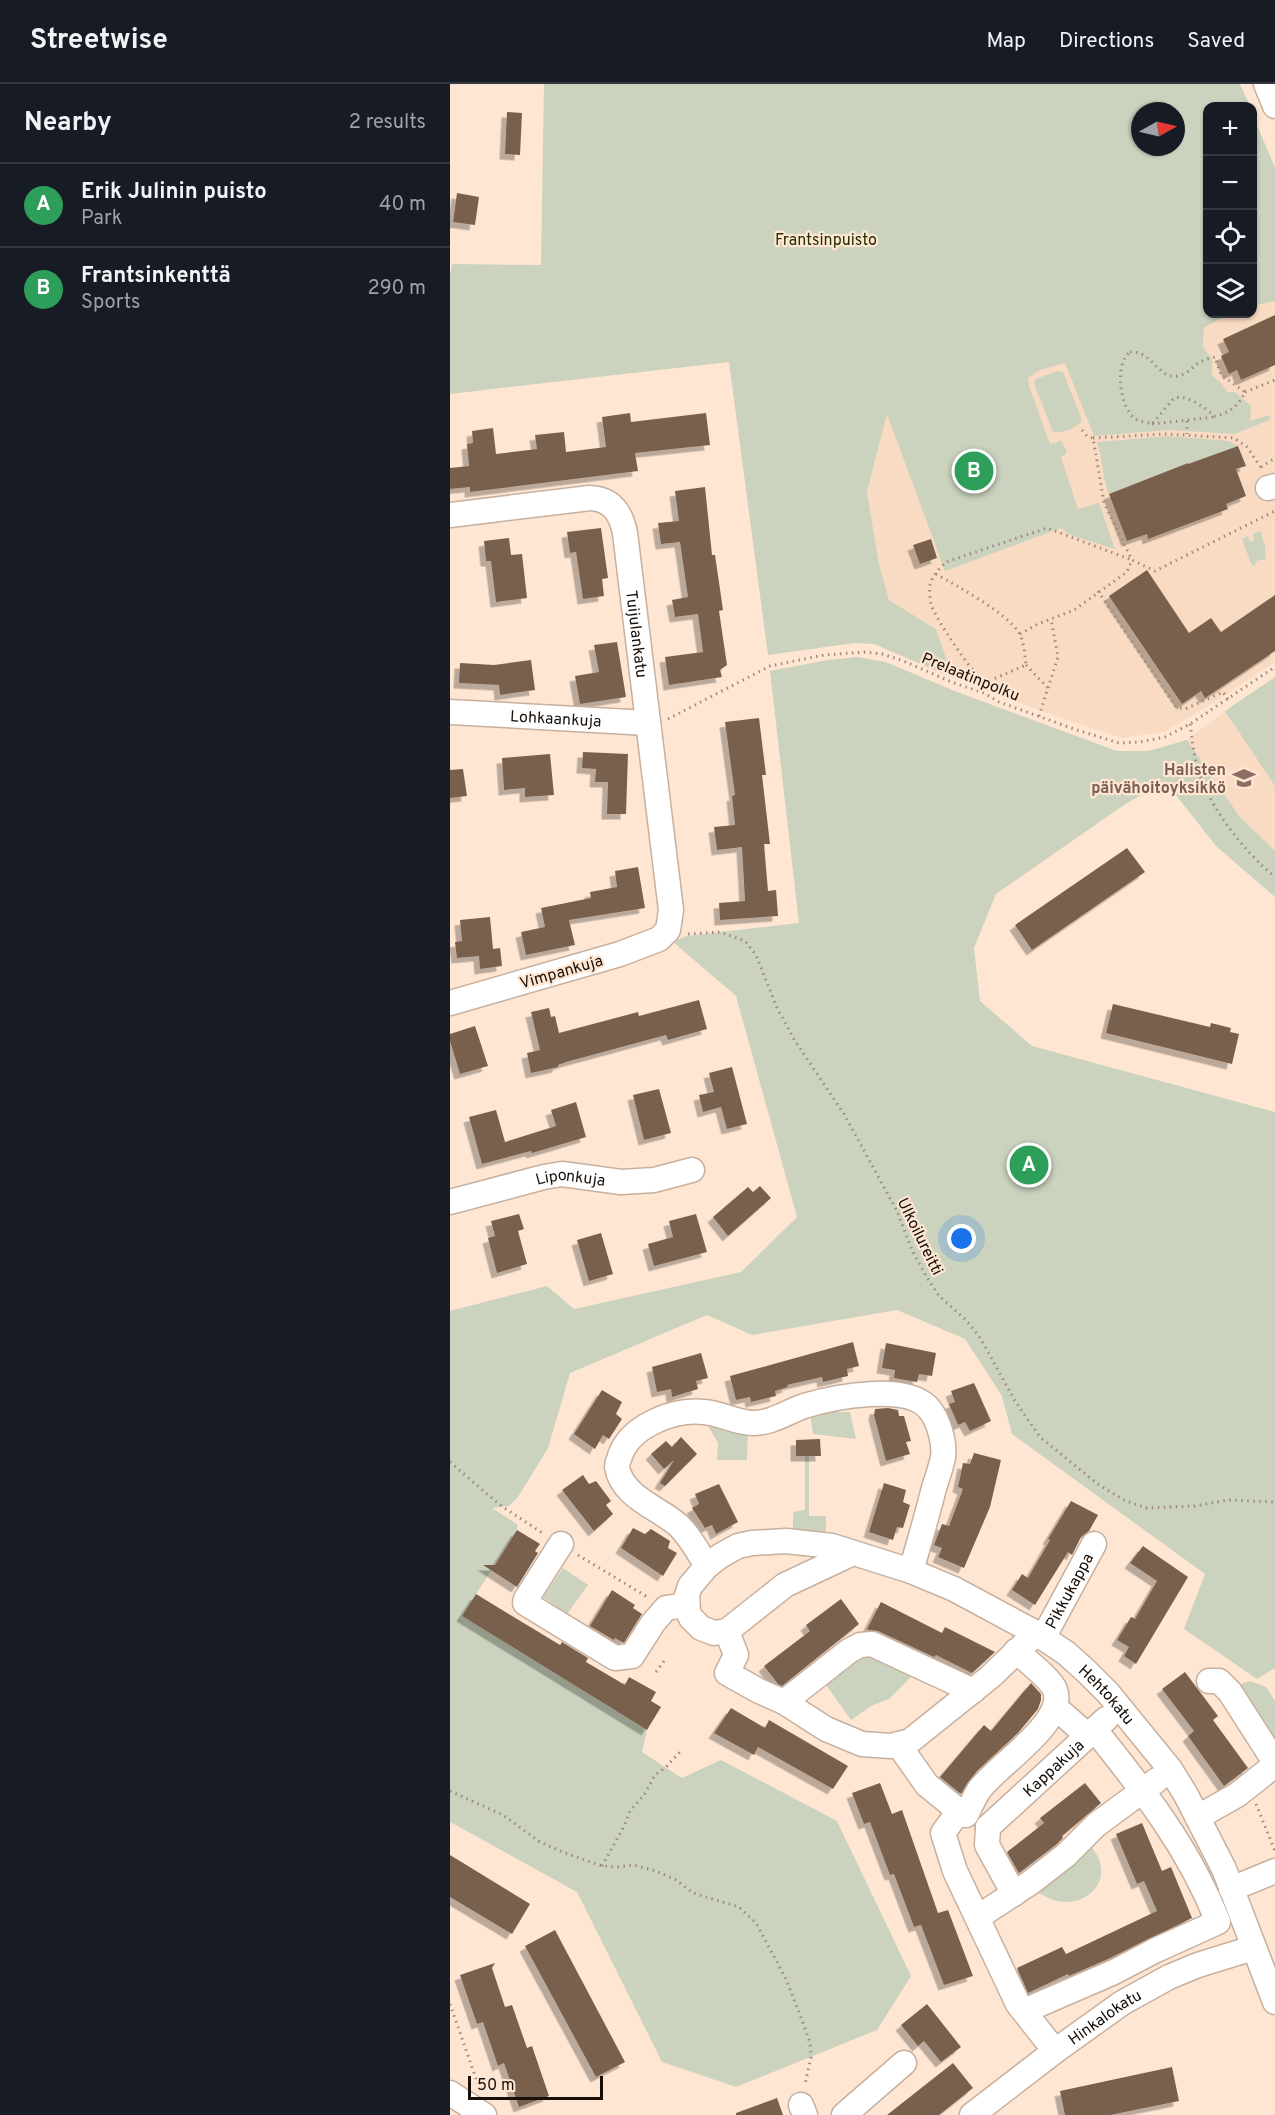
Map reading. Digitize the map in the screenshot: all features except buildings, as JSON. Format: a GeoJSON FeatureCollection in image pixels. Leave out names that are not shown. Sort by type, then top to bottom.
{"type":"FeatureCollection","features":[{"type":"Feature","properties":{"kind":"street"},"geometry":{"type":"LineString","coordinates":[[1266,84],[1275,106]]}},
{"type":"Feature","properties":{"kind":"street","name":"Tuijulankatu"},"geometry":{"type":"LineString","coordinates":[[450,515],[590,498],[607,502],[616,509],[625,533],[672,910],[668,930]]}},
{"type":"Feature","properties":{"kind":"street","name":"Lohkaankuja"},"geometry":{"type":"LineString","coordinates":[[457,712],[648,723]]}},
{"type":"Feature","properties":{"kind":"street","name":"Vimpankuja"},"geometry":{"type":"LineString","coordinates":[[450,1003],[620,954],[659,939],[668,930]]}},
{"type":"Feature","properties":{"kind":"street","name":"Liponkuja"},"geometry":{"type":"LineString","coordinates":[[450,1202],[562,1174],[621,1182],[654,1180],[692,1170]]}},
{"type":"Feature","properties":{"kind":"street"},"geometry":{"type":"LineString","coordinates":[[707,1566],[679,1526],[636,1497],[624,1484],[617,1466],[622,1450],[637,1432],[654,1422],[678,1414],[704,1412],[752,1423],[775,1419],[803,1407],[831,1400],[886,1393],[921,1401],[931,1411],[941,1437],[943,1457],[911,1571]]}},
{"type":"Feature","properties":{"kind":"street","name":"Hehtokatu"},"geometry":{"type":"LineString","coordinates":[[686,1605],[690,1586],[707,1566],[720,1556],[738,1546],[764,1541],[786,1541],[832,1546],[851,1554],[911,1571],[974,1598],[1039,1635],[1066,1653],[1087,1672],[1170,1769],[1198,1817],[1224,1869],[1253,1948],[1273,1991]]}},
{"type":"Feature","properties":{"kind":"street"},"geometry":{"type":"LineString","coordinates":[[561,1544],[525,1599],[525,1604],[615,1658],[632,1656],[653,1623],[666,1608],[686,1605],[691,1618],[701,1628],[714,1633],[727,1631],[785,1585],[851,1554]]}},
{"type":"Feature","properties":{"kind":"street","name":"Pikkukappa"},"geometry":{"type":"LineString","coordinates":[[898,1744],[910,1741],[973,1690],[1016,1651],[1039,1635],[1094,1544]]}},
{"type":"Feature","properties":{"kind":"street"},"geometry":{"type":"LineString","coordinates":[[727,1631],[736,1655],[728,1673],[784,1702],[826,1729],[862,1744],[891,1746],[898,1744],[927,1785],[963,1813],[988,1827],[987,1845],[1014,1894]]}},
{"type":"Feature","properties":{"kind":"street"},"geometry":{"type":"LineString","coordinates":[[784,1702],[849,1651],[860,1645],[872,1644],[973,1690]]}},
{"type":"Feature","properties":{"kind":"street"},"geometry":{"type":"LineString","coordinates":[[1016,1651],[1055,1688],[1058,1702],[1048,1719],[1026,1745],[979,1790],[963,1813],[943,1833],[955,1870],[1018,2004],[1055,2051]]}},
{"type":"Feature","properties":{"kind":"street"},"geometry":{"type":"LineString","coordinates":[[1209,1681],[1218,1681],[1230,1692],[1269,1753],[1275,1757]]}},
{"type":"Feature","properties":{"kind":"street"},"geometry":{"type":"LineString","coordinates":[[1024,2011],[1114,1972],[1218,1922],[1191,1864],[1166,1821],[1143,1790],[1091,1733],[1055,1707]]}},
{"type":"Feature","properties":{"kind":"street","name":"Kappakuja"},"geometry":{"type":"LineString","coordinates":[[988,1827],[1119,1708]]}},
{"type":"Feature","properties":{"kind":"street"},"geometry":{"type":"LineString","coordinates":[[1198,1817],[1237,1795],[1275,1765]]}},
{"type":"Feature","properties":{"kind":"street"},"geometry":{"type":"LineString","coordinates":[[978,1917],[1014,1894],[1066,1855],[1096,1825],[1170,1769]]}},
{"type":"Feature","properties":{"kind":"street"},"geometry":{"type":"LineString","coordinates":[[1231,1890],[1275,1871]]}},
{"type":"Feature","properties":{"kind":"street","name":"Hinkalokatu"},"geometry":{"type":"LineString","coordinates":[[972,2115],[1122,2003],[1169,1977],[1198,1965],[1253,1948]]}},
{"type":"Feature","properties":{"kind":"street"},"geometry":{"type":"LineString","coordinates":[[844,2115],[904,2063]]}},
{"type":"Feature","properties":{"kind":"street"},"geometry":{"type":"LineString","coordinates":[[450,2093],[483,2114]]}},
{"type":"Feature","properties":{"kind":"path"},"geometry":{"type":"LineString","coordinates":[[1245,392],[1221,375],[1215,357],[1202,361],[1178,376],[1169,375],[1146,355],[1137,351],[1130,352],[1124,357],[1121,366],[1121,384],[1128,410],[1134,418],[1152,424],[1226,414],[1240,402],[1245,392],[1275,380]]}},
{"type":"Feature","properties":{"kind":"path"},"geometry":{"type":"LineString","coordinates":[[1152,424],[1177,397],[1188,399],[1215,417]]}},
{"type":"Feature","properties":{"kind":"path"},"geometry":{"type":"LineString","coordinates":[[1186,421],[1187,434]]}},
{"type":"Feature","properties":{"kind":"path"},"geometry":{"type":"LineString","coordinates":[[1082,430],[1087,436],[1093,438],[1187,434],[1234,438],[1247,447]]}},
{"type":"Feature","properties":{"kind":"path"},"geometry":{"type":"LineString","coordinates":[[1020,634],[1038,624],[1074,610],[1127,572],[1132,560],[1104,503],[1093,438]]}},
{"type":"Feature","properties":{"kind":"path"},"geometry":{"type":"LineString","coordinates":[[1268,480],[1275,458]]}},
{"type":"Feature","properties":{"kind":"path"},"geometry":{"type":"LineString","coordinates":[[984,693],[984,683],[975,675],[946,632],[931,604],[930,585],[946,562],[1047,528],[1155,571],[1275,511]]}},
{"type":"Feature","properties":{"kind":"path"},"geometry":{"type":"LineString","coordinates":[[936,574],[978,599],[1008,621],[1020,634],[1026,665],[1048,688]]}},
{"type":"Feature","properties":{"kind":"path"},"geometry":{"type":"LineString","coordinates":[[1098,591],[1176,707],[1185,709],[1222,692],[1228,699]]}},
{"type":"Feature","properties":{"kind":"path"},"geometry":{"type":"LineString","coordinates":[[1039,716],[1058,657],[1051,619]]}},
{"type":"Feature","properties":{"kind":"path","name":"Prelaatinpolku"},"geometry":{"type":"LineString","coordinates":[[648,723],[660,722],[679,715],[770,666],[846,652],[882,654],[1039,716],[1119,743],[1140,742],[1165,737],[1190,724],[1275,667]]}},
{"type":"Feature","properties":{"kind":"path"},"geometry":{"type":"LineString","coordinates":[[984,683],[1026,665]]}},
{"type":"Feature","properties":{"kind":"path"},"geometry":{"type":"LineString","coordinates":[[1190,724],[1196,763],[1207,792],[1225,822],[1262,866],[1275,877]]}},
{"type":"Feature","properties":{"kind":"path","name":"Ulkoilureitti"},"geometry":{"type":"LineString","coordinates":[[668,930],[691,935],[720,932],[745,941],[756,955],[777,1008],[795,1041],[844,1114],[897,1211],[912,1250],[926,1276],[939,1296],[966,1320],[981,1339],[1015,1401],[1040,1437],[1099,1485],[1124,1500],[1146,1508],[1195,1506],[1228,1500],[1275,1502]]}},
{"type":"Feature","properties":{"kind":"path"},"geometry":{"type":"LineString","coordinates":[[656,1672],[664,1660]]}},
{"type":"Feature","properties":{"kind":"path"},"geometry":{"type":"LineString","coordinates":[[602,1866],[630,1811],[644,1795],[655,1775],[680,1752]]}},
{"type":"Feature","properties":{"kind":"path"},"geometry":{"type":"LineString","coordinates":[[1248,1786],[1275,1851]]}},
{"type":"Feature","properties":{"kind":"path"},"geometry":{"type":"LineString","coordinates":[[450,1791],[503,1815],[540,1842],[602,1866],[634,1865],[656,1871],[676,1880],[693,1893],[739,1907],[756,1923],[786,1979],[810,2043],[811,2057],[803,2110]]}},
{"type":"Feature","properties":{"kind":"path"},"geometry":{"type":"LineString","coordinates":[[450,2004],[485,2105],[483,2114]]}},
{"type":"Feature","properties":{"kind":"shaded area"},"geometry":{"type":"Polygon","coordinates":[[[1275,301],[1275,662],[1215,702],[1164,732],[1122,738],[953,678],[936,629],[889,600],[879,564],[867,492],[887,413],[1043,345],[1203,347],[1204,328],[1221,318],[1257,318],[1257,305],[1275,301]]]}},
{"type":"Feature","properties":{"kind":"shaded area","name":"Halisten päivähoitoyksikkö"},"geometry":{"type":"Polygon","coordinates":[[[1275,677],[1275,851],[1240,817],[1187,740],[1275,677]]]}},
{"type":"Feature","properties":{"kind":"green space","name":"Frantsinpuisto"},"geometry":{"type":"Polygon","coordinates":[[[544,84],[1240,84],[1248,102],[1203,102],[1203,318],[1221,318],[1204,328],[1203,347],[1212,359],[1212,375],[1227,392],[1235,392],[1251,406],[1250,421],[1269,415],[1271,417],[1269,420],[1235,434],[1168,430],[1094,436],[1065,363],[1040,370],[1028,378],[1029,386],[1050,444],[1061,441],[1066,449],[1066,454],[1061,457],[1078,509],[1099,503],[1115,549],[1071,535],[1061,528],[945,571],[887,414],[867,492],[879,564],[889,600],[936,629],[953,678],[874,644],[855,643],[768,655],[729,362],[450,394],[450,276],[452,264],[541,265],[544,84]]]}},
{"type":"Feature","properties":{"kind":"green space"},"geometry":{"type":"Polygon","coordinates":[[[1257,126],[1275,167],[1275,301],[1257,305],[1257,126]]]}},
{"type":"Feature","properties":{"kind":"green space"},"geometry":{"type":"Polygon","coordinates":[[[1057,371],[1063,372],[1082,420],[1073,428],[1053,432],[1034,384],[1036,379],[1057,371]]]}},
{"type":"Feature","properties":{"kind":"green space"},"geometry":{"type":"Polygon","coordinates":[[[1168,436],[1229,441],[1238,446],[1109,494],[1097,442],[1168,436]]]}},
{"type":"Feature","properties":{"kind":"green space"},"geometry":{"type":"Polygon","coordinates":[[[1260,531],[1265,545],[1266,559],[1256,561],[1252,566],[1242,539],[1248,536],[1250,542],[1254,540],[1253,534],[1260,531]]]}},
{"type":"Feature","properties":{"kind":"green space"},"geometry":{"type":"Polygon","coordinates":[[[857,657],[886,662],[957,692],[1117,751],[1148,751],[1187,740],[1240,817],[1275,851],[1275,897],[1216,846],[1165,781],[1124,805],[996,894],[974,948],[980,1001],[1032,1046],[1275,1112],[1275,1668],[1257,1679],[1184,1629],[1205,1574],[1012,1434],[1002,1396],[965,1339],[897,1310],[752,1335],[707,1315],[570,1373],[548,1448],[518,1497],[509,1506],[492,1508],[517,1524],[517,1530],[462,1616],[647,1730],[642,1752],[682,1778],[721,1760],[837,1821],[911,1976],[877,2030],[736,2087],[662,2062],[577,1892],[450,1822],[450,1311],[547,1286],[574,1309],[741,1272],[797,1217],[736,996],[673,942],[686,936],[799,923],[770,671],[857,657]]]}},
{"type":"Feature","properties":{"kind":"green space"},"geometry":{"type":"Polygon","coordinates":[[[1275,677],[1275,786],[1225,711],[1275,677]]]}},
{"type":"Feature","properties":{"kind":"green space"},"geometry":{"type":"Polygon","coordinates":[[[810,1412],[850,1412],[856,1439],[813,1434],[810,1412]]]}},
{"type":"Feature","properties":{"kind":"green space"},"geometry":{"type":"Polygon","coordinates":[[[704,1419],[748,1431],[747,1460],[717,1460],[718,1443],[704,1419]]]}},
{"type":"Feature","properties":{"kind":"green space"},"geometry":{"type":"Polygon","coordinates":[[[805,1456],[809,1456],[809,1516],[826,1516],[826,1530],[820,1538],[798,1535],[793,1529],[793,1513],[805,1510],[805,1456]]]}},
{"type":"Feature","properties":{"kind":"green space"},"geometry":{"type":"Polygon","coordinates":[[[563,1568],[588,1585],[567,1614],[543,1597],[563,1568]]]}},
{"type":"Feature","properties":{"kind":"green space"},"geometry":{"type":"Polygon","coordinates":[[[871,1652],[916,1672],[889,1699],[873,1705],[851,1720],[824,1682],[861,1653],[871,1652]]]}},
{"type":"Feature","properties":{"kind":"green space"},"geometry":{"type":"Polygon","coordinates":[[[1250,1681],[1266,1687],[1275,1701],[1275,1744],[1235,1686],[1250,1681]]]}},
{"type":"Feature","properties":{"kind":"green space"},"geometry":{"type":"Polygon","coordinates":[[[1089,1845],[1098,1858],[1101,1870],[1099,1882],[1092,1892],[1082,1899],[1068,1902],[1054,1900],[1038,1892],[1058,1876],[1089,1845]]]}},
{"type":"Feature","properties":{"kind":"place","name":"Frantsinkenttä"},"geometry":{"type":"Point","coordinates":[974,471]}},
{"type":"Feature","properties":{"kind":"place","name":"Halisten päivähoitoyksikkö"},"geometry":{"type":"Point","coordinates":[1244,778]}},
{"type":"Feature","properties":{"kind":"place","name":"Erik Julinin puisto"},"geometry":{"type":"Point","coordinates":[1029,1165]}}]}
